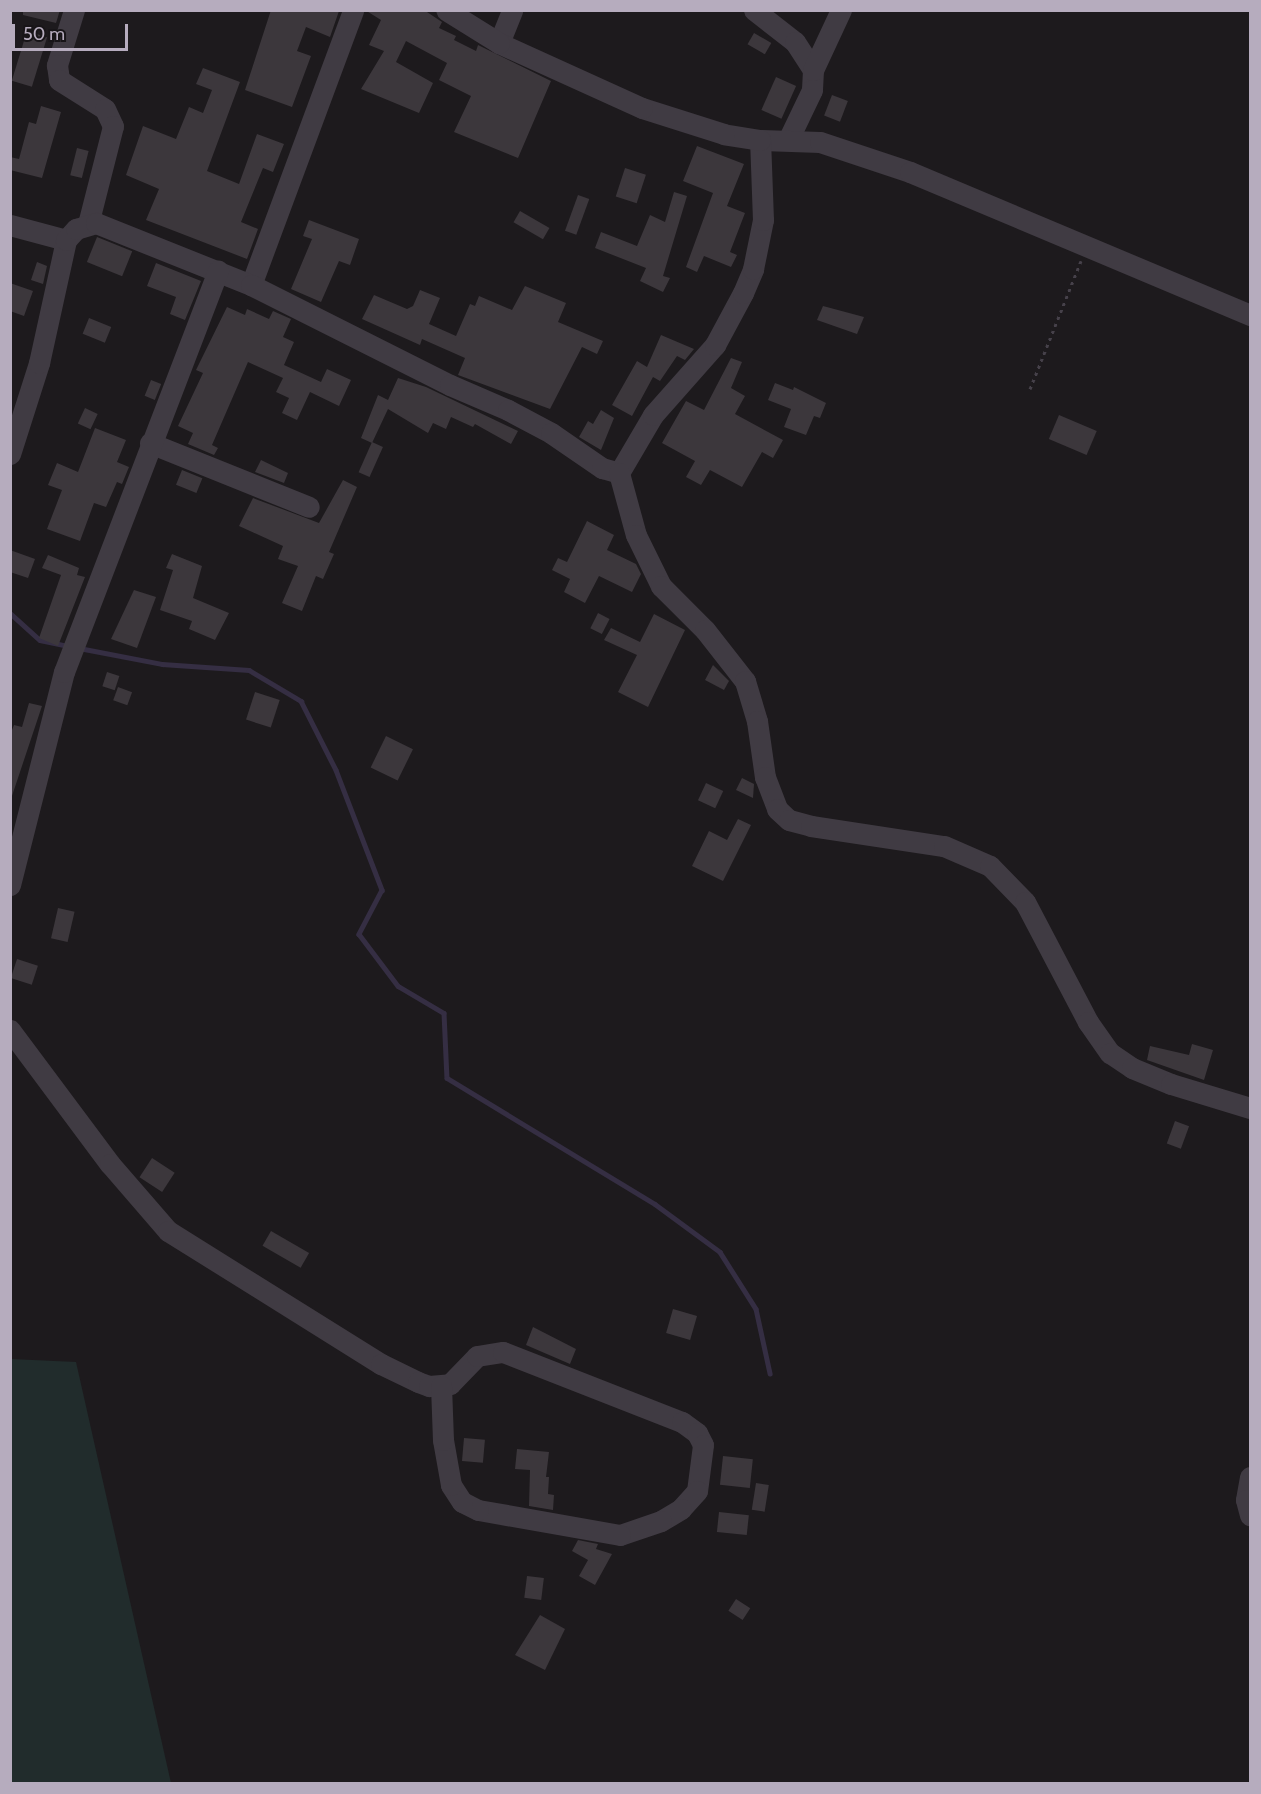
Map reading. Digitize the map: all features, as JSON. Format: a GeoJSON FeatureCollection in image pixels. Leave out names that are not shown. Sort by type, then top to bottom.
{"type":"FeatureCollection","features":[{"type":"Feature","properties":{"kind":"street"},"geometry":{"type":"LineString","coordinates":[[10,454],[39,363],[66,240],[88,224],[113,126],[105,109],[59,80],[57,65],[74,10]]}},
{"type":"Feature","properties":{"kind":"street"},"geometry":{"type":"LineString","coordinates":[[251,285],[353,10]]}},
{"type":"Feature","properties":{"kind":"street"},"geometry":{"type":"LineString","coordinates":[[446,10],[499,43],[642,108],[724,134],[760,140],[789,138],[820,142],[910,172],[1251,315]]}},
{"type":"Feature","properties":{"kind":"street"},"geometry":{"type":"LineString","coordinates":[[499,43],[512,10]]}},
{"type":"Feature","properties":{"kind":"street"},"geometry":{"type":"LineString","coordinates":[[754,10],[795,42],[813,70]]}},
{"type":"Feature","properties":{"kind":"street"},"geometry":{"type":"LineString","coordinates":[[789,138],[812,90],[813,70],[841,10]]}},
{"type":"Feature","properties":{"kind":"street"},"geometry":{"type":"LineString","coordinates":[[760,140],[763,220],[753,269],[743,293],[715,345],[653,415],[619,473],[636,535],[661,586],[705,630],[745,681],[757,721],[765,777],[777,809],[789,820],[811,826],[944,846],[990,866],[1025,902],[1088,1022],[1110,1053],[1132,1068],[1171,1084],[1251,1108]]}},
{"type":"Feature","properties":{"kind":"street"},"geometry":{"type":"LineString","coordinates":[[88,224],[129,234],[251,285],[450,385],[508,410],[551,433],[602,468],[619,473]]}},
{"type":"Feature","properties":{"kind":"street"},"geometry":{"type":"LineString","coordinates":[[10,225],[66,240]]}},
{"type":"Feature","properties":{"kind":"street"},"geometry":{"type":"LineString","coordinates":[[10,885],[64,672],[150,443],[218,271]]}},
{"type":"Feature","properties":{"kind":"street"},"geometry":{"type":"LineString","coordinates":[[150,443],[309,507]]}},
{"type":"Feature","properties":{"kind":"street"},"geometry":{"type":"LineString","coordinates":[[10,1030],[116,1172],[168,1231],[381,1364],[418,1382],[441,1386],[457,1380],[477,1356],[503,1352],[682,1422],[701,1439],[704,1456],[698,1491],[681,1509],[661,1521],[620,1535],[478,1510],[462,1502],[451,1485],[443,1440],[441,1386]]}},
{"type":"Feature","properties":{"kind":"street"},"geometry":{"type":"LineString","coordinates":[[1251,1477],[1246,1500],[1251,1515]]}},
{"type":"Feature","properties":{"kind":"path"},"geometry":{"type":"LineString","coordinates":[[1030,389],[1087,246]]}},
{"type":"Feature","properties":{"kind":"shaded area"},"geometry":{"type":"Polygon","coordinates":[[[11,1359],[76,1362],[171,1783],[11,1783],[11,1359]]]}},
{"type":"Feature","properties":{"kind":"building"},"geometry":{"type":"Polygon","coordinates":[[[23,10],[60,10],[56,23],[23,15],[23,10]]]}},
{"type":"Feature","properties":{"kind":"building"},"geometry":{"type":"Polygon","coordinates":[[[271,10],[339,11],[330,37],[306,27],[297,51],[311,56],[292,107],[245,90],[271,10]]]}},
{"type":"Feature","properties":{"kind":"building"},"geometry":{"type":"Polygon","coordinates":[[[365,10],[424,10],[442,22],[439,28],[456,36],[454,40],[476,51],[478,45],[551,81],[518,158],[454,132],[471,96],[439,80],[447,63],[406,41],[396,62],[433,83],[419,113],[361,89],[384,51],[369,45],[381,20],[365,10]]]}},
{"type":"Feature","properties":{"kind":"building"},"geometry":{"type":"Polygon","coordinates":[[[27,31],[47,37],[32,87],[12,81],[27,31]]]}},
{"type":"Feature","properties":{"kind":"building"},"geometry":{"type":"Polygon","coordinates":[[[754,33],[771,43],[765,54],[748,44],[754,33]]]}},
{"type":"Feature","properties":{"kind":"building"},"geometry":{"type":"Polygon","coordinates":[[[203,68],[240,82],[207,171],[239,184],[257,134],[284,144],[273,172],[263,168],[241,222],[258,229],[247,259],[146,220],[159,189],[126,175],[143,126],[176,139],[189,107],[203,113],[212,90],[196,84],[203,68]]]}},
{"type":"Feature","properties":{"kind":"building"},"geometry":{"type":"Polygon","coordinates":[[[776,77],[796,86],[781,119],[761,110],[776,77]]]}},
{"type":"Feature","properties":{"kind":"building"},"geometry":{"type":"Polygon","coordinates":[[[832,95],[848,101],[840,122],[824,116],[832,95]]]}},
{"type":"Feature","properties":{"kind":"building"},"geometry":{"type":"Polygon","coordinates":[[[41,106],[61,112],[42,178],[10,170],[10,157],[19,159],[29,122],[36,124],[41,106]]]}},
{"type":"Feature","properties":{"kind":"building"},"geometry":{"type":"Polygon","coordinates":[[[697,146],[744,164],[727,206],[745,213],[730,252],[737,255],[731,267],[704,256],[697,272],[686,267],[713,193],[683,181],[697,146]]]}},
{"type":"Feature","properties":{"kind":"building"},"geometry":{"type":"Polygon","coordinates":[[[77,148],[89,151],[82,178],[70,175],[77,148]]]}},
{"type":"Feature","properties":{"kind":"building"},"geometry":{"type":"Polygon","coordinates":[[[625,168],[646,175],[637,203],[616,197],[625,168]]]}},
{"type":"Feature","properties":{"kind":"building"},"geometry":{"type":"Polygon","coordinates":[[[674,192],[687,196],[663,276],[670,278],[663,292],[640,281],[646,268],[595,248],[601,232],[637,246],[650,215],[665,222],[674,192]]]}},
{"type":"Feature","properties":{"kind":"building"},"geometry":{"type":"Polygon","coordinates":[[[578,195],[589,199],[576,235],[565,231],[578,195]]]}},
{"type":"Feature","properties":{"kind":"building"},"geometry":{"type":"Polygon","coordinates":[[[520,211],[549,228],[543,239],[514,222],[520,211]]]}},
{"type":"Feature","properties":{"kind":"building"},"geometry":{"type":"Polygon","coordinates":[[[309,220],[359,239],[350,265],[339,261],[321,302],[291,289],[312,239],[303,236],[309,220]]]}},
{"type":"Feature","properties":{"kind":"building"},"geometry":{"type":"Polygon","coordinates":[[[97,237],[132,251],[122,276],[87,262],[97,237]]]}},
{"type":"Feature","properties":{"kind":"building"},"geometry":{"type":"Polygon","coordinates":[[[37,262],[47,266],[43,284],[31,280],[37,262]]]}},
{"type":"Feature","properties":{"kind":"building"},"geometry":{"type":"Polygon","coordinates":[[[156,263],[201,281],[185,320],[170,314],[176,297],[147,286],[156,263]]]}},
{"type":"Feature","properties":{"kind":"building"},"geometry":{"type":"Polygon","coordinates":[[[10,283],[33,291],[24,316],[10,311],[10,283]]]}},
{"type":"Feature","properties":{"kind":"building"},"geometry":{"type":"Polygon","coordinates":[[[525,286],[566,303],[558,322],[603,341],[597,354],[582,347],[550,409],[458,375],[465,358],[422,339],[420,345],[362,319],[374,295],[407,309],[413,306],[420,290],[440,298],[429,324],[456,336],[470,304],[475,306],[479,296],[512,310],[525,286]]]}},
{"type":"Feature","properties":{"kind":"building"},"geometry":{"type":"Polygon","coordinates":[[[823,306],[864,317],[857,334],[817,320],[823,306]]]}},
{"type":"Feature","properties":{"kind":"building"},"geometry":{"type":"Polygon","coordinates":[[[227,307],[245,315],[247,309],[269,319],[273,311],[291,319],[283,337],[294,342],[284,365],[321,382],[327,369],[351,380],[339,406],[310,392],[297,420],[282,413],[289,398],[276,392],[283,378],[248,362],[212,445],[218,448],[214,455],[188,444],[193,433],[178,426],[203,373],[196,370],[227,307]]]}},
{"type":"Feature","properties":{"kind":"building"},"geometry":{"type":"Polygon","coordinates":[[[89,318],[111,327],[105,343],[83,334],[89,318]]]}},
{"type":"Feature","properties":{"kind":"building"},"geometry":{"type":"Polygon","coordinates":[[[661,335],[694,349],[685,360],[677,356],[660,381],[653,377],[632,416],[612,405],[637,361],[647,367],[661,335]]]}},
{"type":"Feature","properties":{"kind":"building"},"geometry":{"type":"Polygon","coordinates":[[[731,358],[742,362],[731,388],[745,396],[735,414],[783,440],[773,458],[762,452],[742,487],[710,470],[701,485],[686,477],[695,461],[662,443],[686,401],[704,410],[731,358]]]}},
{"type":"Feature","properties":{"kind":"building"},"geometry":{"type":"Polygon","coordinates":[[[398,378],[426,387],[518,431],[511,444],[475,424],[473,427],[451,417],[446,429],[433,423],[428,433],[388,409],[372,443],[361,438],[378,395],[388,400],[398,378]]]}},
{"type":"Feature","properties":{"kind":"building"},"geometry":{"type":"Polygon","coordinates":[[[151,380],[161,384],[155,400],[145,396],[151,380]]]}},
{"type":"Feature","properties":{"kind":"building"},"geometry":{"type":"Polygon","coordinates":[[[775,383],[793,390],[794,387],[826,403],[820,418],[814,416],[806,435],[784,427],[791,409],[768,400],[775,383]]]}},
{"type":"Feature","properties":{"kind":"building"},"geometry":{"type":"Polygon","coordinates":[[[85,408],[98,414],[91,429],[78,423],[85,408]]]}},
{"type":"Feature","properties":{"kind":"building"},"geometry":{"type":"Polygon","coordinates":[[[601,410],[614,418],[601,450],[579,437],[588,421],[593,424],[601,410]]]}},
{"type":"Feature","properties":{"kind":"building"},"geometry":{"type":"Polygon","coordinates":[[[1059,415],[1097,431],[1087,455],[1049,439],[1059,415]]]}},
{"type":"Feature","properties":{"kind":"building"},"geometry":{"type":"Polygon","coordinates":[[[95,428],[126,440],[117,462],[129,467],[122,484],[117,482],[106,507],[94,503],[80,541],[47,529],[62,490],[48,485],[57,463],[78,472],[95,428]]]}},
{"type":"Feature","properties":{"kind":"building"},"geometry":{"type":"Polygon","coordinates":[[[372,442],[383,447],[370,477],[359,472],[372,442]]]}},
{"type":"Feature","properties":{"kind":"building"},"geometry":{"type":"Polygon","coordinates":[[[261,460],[288,473],[284,483],[255,472],[261,460]]]}},
{"type":"Feature","properties":{"kind":"building"},"geometry":{"type":"Polygon","coordinates":[[[182,470],[202,478],[196,493],[176,485],[182,470]]]}},
{"type":"Feature","properties":{"kind":"building"},"geometry":{"type":"Polygon","coordinates":[[[343,480],[357,487],[329,552],[334,554],[323,579],[316,576],[302,611],[282,603],[298,566],[278,559],[283,546],[239,526],[253,498],[319,523],[343,480]]]}},
{"type":"Feature","properties":{"kind":"building"},"geometry":{"type":"Polygon","coordinates":[[[587,521],[614,535],[607,550],[636,564],[641,574],[632,592],[599,576],[585,603],[564,592],[570,579],[552,570],[558,558],[567,562],[587,521]]]}},
{"type":"Feature","properties":{"kind":"building"},"geometry":{"type":"Polygon","coordinates":[[[10,550],[35,559],[28,578],[10,572],[10,550]]]}},
{"type":"Feature","properties":{"kind":"building"},"geometry":{"type":"Polygon","coordinates":[[[172,554],[202,566],[193,598],[229,613],[215,640],[189,629],[192,621],[160,610],[173,570],[166,568],[172,554]]]}},
{"type":"Feature","properties":{"kind":"building"},"geometry":{"type":"Polygon","coordinates":[[[48,555],[79,568],[77,575],[85,577],[58,646],[39,638],[61,575],[42,568],[48,555]]]}},
{"type":"Feature","properties":{"kind":"building"},"geometry":{"type":"Polygon","coordinates":[[[134,590],[156,597],[137,648],[111,639],[134,590]]]}},
{"type":"Feature","properties":{"kind":"building"},"geometry":{"type":"Polygon","coordinates":[[[598,613],[610,619],[602,634],[590,628],[598,613]]]}},
{"type":"Feature","properties":{"kind":"building"},"geometry":{"type":"Polygon","coordinates":[[[654,614],[685,630],[648,707],[618,692],[637,655],[604,640],[611,628],[640,642],[654,614]]]}},
{"type":"Feature","properties":{"kind":"building"},"geometry":{"type":"Polygon","coordinates":[[[713,665],[729,681],[724,690],[705,680],[713,665]]]}},
{"type":"Feature","properties":{"kind":"building"},"geometry":{"type":"Polygon","coordinates":[[[107,672],[119,676],[115,690],[102,686],[107,672]]]}},
{"type":"Feature","properties":{"kind":"building"},"geometry":{"type":"Polygon","coordinates":[[[118,687],[132,692],[127,705],[113,700],[118,687]]]}},
{"type":"Feature","properties":{"kind":"building"},"geometry":{"type":"Polygon","coordinates":[[[255,692],[280,700],[271,728],[246,720],[255,692]]]}},
{"type":"Feature","properties":{"kind":"building"},"geometry":{"type":"Polygon","coordinates":[[[29,703],[42,706],[10,802],[10,735],[14,725],[22,727],[29,703]]]}},
{"type":"Feature","properties":{"kind":"building"},"geometry":{"type":"Polygon","coordinates":[[[386,736],[413,749],[398,781],[371,767],[386,736]]]}},
{"type":"Feature","properties":{"kind":"building"},"geometry":{"type":"Polygon","coordinates":[[[742,778],[754,784],[753,798],[736,790],[742,778]]]}},
{"type":"Feature","properties":{"kind":"building"},"geometry":{"type":"Polygon","coordinates":[[[706,783],[723,791],[715,808],[698,800],[706,783]]]}},
{"type":"Feature","properties":{"kind":"building"},"geometry":{"type":"Polygon","coordinates":[[[738,819],[751,825],[723,881],[692,866],[709,831],[727,840],[738,819]]]}},
{"type":"Feature","properties":{"kind":"building"},"geometry":{"type":"Polygon","coordinates":[[[58,908],[75,912],[68,942],[51,938],[58,908]]]}},
{"type":"Feature","properties":{"kind":"building"},"geometry":{"type":"Polygon","coordinates":[[[17,959],[38,966],[32,985],[11,978],[17,959]]]}},
{"type":"Feature","properties":{"kind":"building"},"geometry":{"type":"Polygon","coordinates":[[[1192,1044],[1213,1050],[1204,1080],[1147,1060],[1150,1046],[1189,1055],[1192,1044]]]}},
{"type":"Feature","properties":{"kind":"building"},"geometry":{"type":"Polygon","coordinates":[[[1175,1121],[1189,1126],[1181,1149],[1167,1144],[1175,1121]]]}},
{"type":"Feature","properties":{"kind":"building"},"geometry":{"type":"Polygon","coordinates":[[[152,1158],[175,1173],[162,1192],[139,1177],[152,1158]]]}},
{"type":"Feature","properties":{"kind":"building"},"geometry":{"type":"Polygon","coordinates":[[[271,1231],[309,1253],[301,1268],[262,1246],[271,1231]]]}},
{"type":"Feature","properties":{"kind":"building"},"geometry":{"type":"Polygon","coordinates":[[[673,1309],[697,1316],[690,1340],[666,1333],[673,1309]]]}},
{"type":"Feature","properties":{"kind":"building"},"geometry":{"type":"Polygon","coordinates":[[[533,1327],[576,1349],[570,1364],[526,1345],[533,1327]]]}},
{"type":"Feature","properties":{"kind":"building"},"geometry":{"type":"Polygon","coordinates":[[[464,1438],[485,1440],[483,1463],[462,1461],[464,1438]]]}},
{"type":"Feature","properties":{"kind":"building"},"geometry":{"type":"Polygon","coordinates":[[[517,1449],[549,1452],[546,1477],[549,1477],[548,1494],[554,1495],[553,1510],[529,1506],[530,1470],[515,1469],[517,1449]]]}},
{"type":"Feature","properties":{"kind":"building"},"geometry":{"type":"Polygon","coordinates":[[[723,1456],[753,1459],[750,1488],[720,1485],[723,1456]]]}},
{"type":"Feature","properties":{"kind":"building"},"geometry":{"type":"Polygon","coordinates":[[[756,1483],[769,1485],[765,1512],[752,1510],[756,1483]]]}},
{"type":"Feature","properties":{"kind":"building"},"geometry":{"type":"Polygon","coordinates":[[[719,1512],[749,1515],[747,1535],[717,1532],[719,1512]]]}},
{"type":"Feature","properties":{"kind":"building"},"geometry":{"type":"Polygon","coordinates":[[[578,1540],[598,1544],[596,1549],[612,1554],[595,1585],[579,1576],[588,1560],[572,1551],[578,1540]]]}},
{"type":"Feature","properties":{"kind":"building"},"geometry":{"type":"Polygon","coordinates":[[[527,1576],[544,1578],[541,1600],[524,1598],[527,1576]]]}},
{"type":"Feature","properties":{"kind":"building"},"geometry":{"type":"Polygon","coordinates":[[[736,1599],[750,1608],[743,1620],[728,1611],[736,1599]]]}},
{"type":"Feature","properties":{"kind":"building"},"geometry":{"type":"Polygon","coordinates":[[[540,1615],[565,1629],[545,1670],[515,1655],[540,1615]]]}},
{"type":"Feature","properties":{"kind":"waterway"},"geometry":{"type":"LineString","coordinates":[[10,613],[40,640],[68,646]]}},
{"type":"Feature","properties":{"kind":"waterway"},"geometry":{"type":"LineString","coordinates":[[79,648],[162,664],[249,670],[301,701],[336,770],[382,890],[359,934],[398,986],[444,1013],[447,1078],[655,1204],[720,1252],[756,1309],[770,1373]]}}]}
